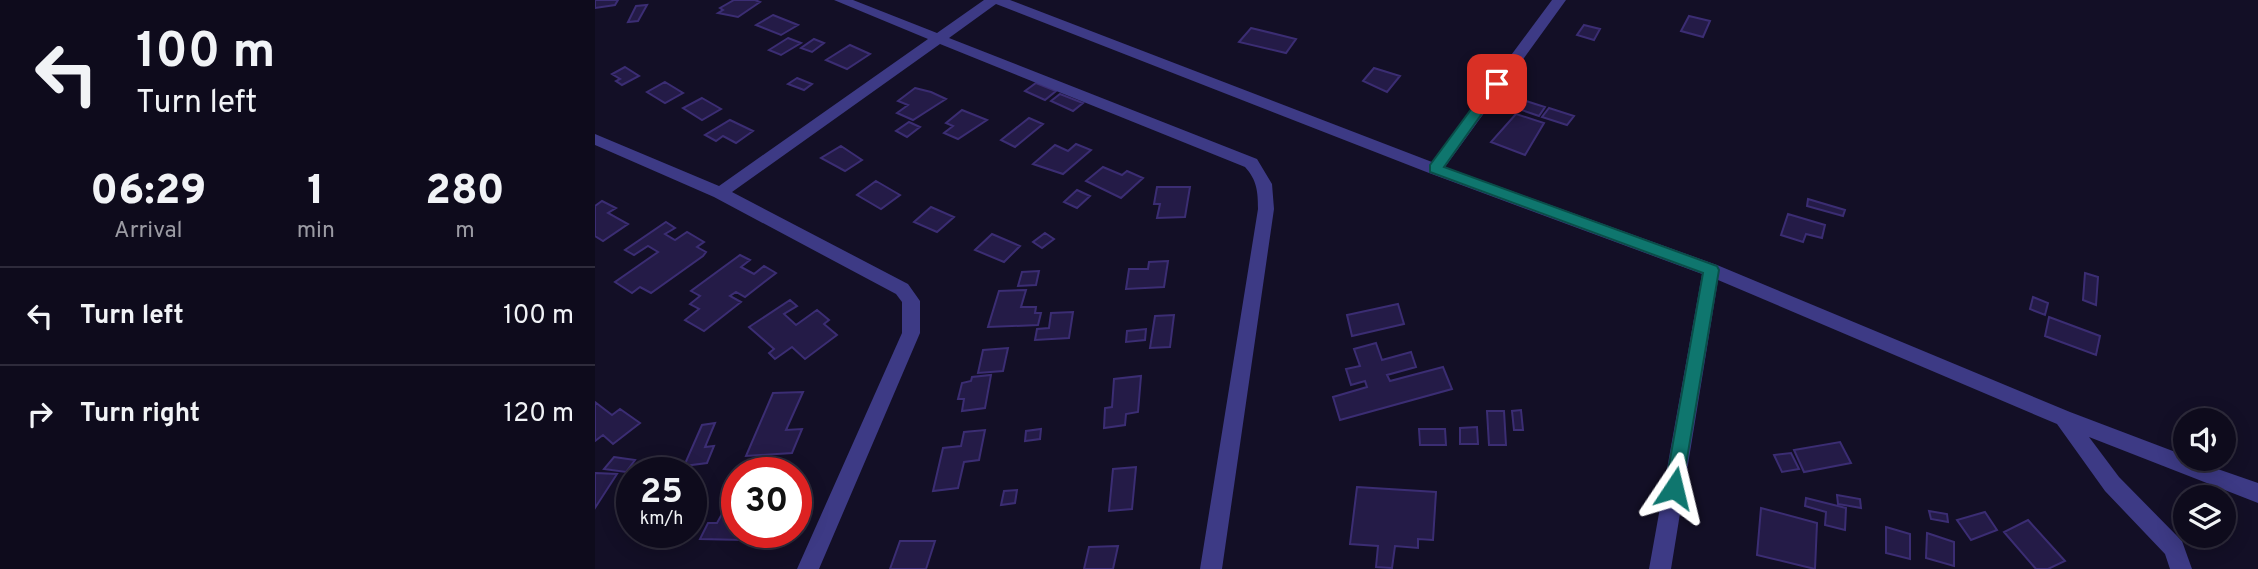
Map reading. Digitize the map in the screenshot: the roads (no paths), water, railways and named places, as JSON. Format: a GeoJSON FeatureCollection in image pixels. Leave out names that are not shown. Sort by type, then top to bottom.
{"type":"FeatureCollection","features":[{"type":"Feature","properties":{"kind":"street"},"geometry":{"type":"LineString","coordinates":[[841,0],[1251,163],[1262,175],[1267,189],[1266,209],[1211,569]]}},
{"type":"Feature","properties":{"kind":"street"},"geometry":{"type":"LineString","coordinates":[[720,193],[995,0],[1435,169],[1711,270],[2063,418],[2258,493]]}},
{"type":"Feature","properties":{"kind":"street"},"geometry":{"type":"LineString","coordinates":[[1435,169],[1559,0]]}},
{"type":"Feature","properties":{"kind":"street"},"geometry":{"type":"LineString","coordinates":[[595,139],[720,193],[902,289],[911,301],[911,333],[808,569]]}},
{"type":"Feature","properties":{"kind":"street"},"geometry":{"type":"LineString","coordinates":[[1660,569],[1711,270]]}},
{"type":"Feature","properties":{"kind":"street"},"geometry":{"type":"LineString","coordinates":[[2063,418],[2112,484],[2174,548],[2181,569]]}}]}
